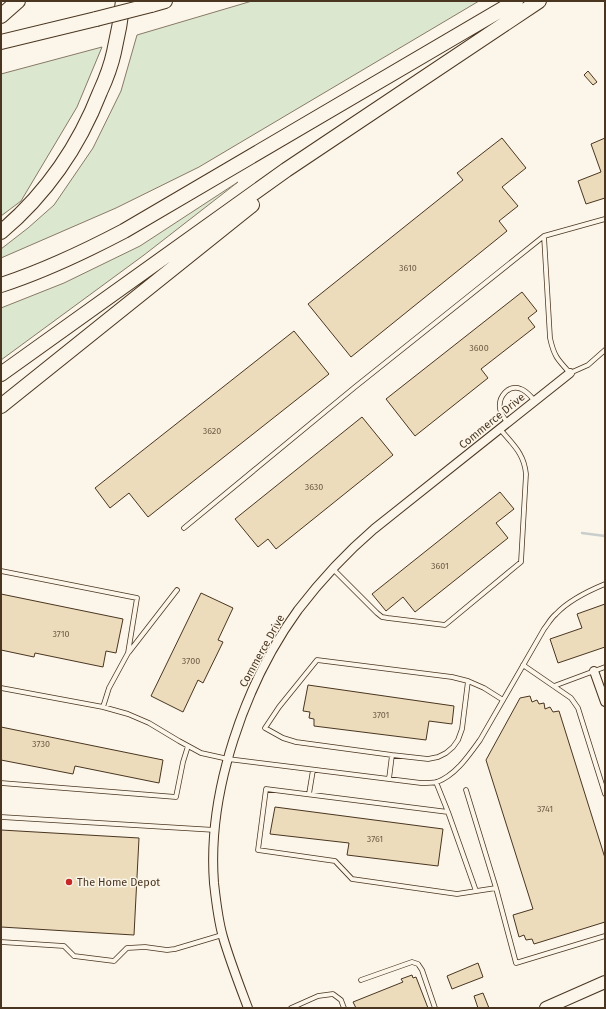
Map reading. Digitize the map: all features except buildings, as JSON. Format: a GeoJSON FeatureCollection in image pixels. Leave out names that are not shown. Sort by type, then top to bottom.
{"type":"FeatureCollection","features":[{"type":"Feature","properties":{"kind":"highway"},"geometry":{"type":"LineString","coordinates":[[1,16],[18,1]]}},
{"type":"Feature","properties":{"kind":"highway"},"geometry":{"type":"LineString","coordinates":[[1,232],[24,212],[54,176],[77,142],[98,100],[108,74],[120,25],[123,1]]}},
{"type":"Feature","properties":{"kind":"highway"},"geometry":{"type":"LineString","coordinates":[[1,42],[165,1]]}},
{"type":"Feature","properties":{"kind":"highway"},"geometry":{"type":"LineString","coordinates":[[1,285],[80,254],[130,228],[516,1]]}},
{"type":"Feature","properties":{"kind":"highway"},"geometry":{"type":"LineString","coordinates":[[1,374],[286,170],[539,1]]}},
{"type":"Feature","properties":{"kind":"highway"},"geometry":{"type":"LineString","coordinates":[[1,406],[289,175],[377,109]]}},
{"type":"Feature","properties":{"kind":"main road"},"geometry":{"type":"LineString","coordinates":[[546,1008],[605,982]]}},
{"type":"Feature","properties":{"kind":"street","name":"Commerce Drive"},"geometry":{"type":"LineString","coordinates":[[248,1008],[222,935],[214,882],[214,830],[222,782],[228,759],[240,722],[265,664],[281,636],[298,611],[316,588],[354,547],[374,529],[570,373]]}},
{"type":"Feature","properties":{"kind":"street"},"geometry":{"type":"LineString","coordinates":[[594,671],[605,702]]}},
{"type":"Feature","properties":{"kind":"lane"},"geometry":{"type":"LineString","coordinates":[[184,528],[355,387],[544,236],[605,219]]}},
{"type":"Feature","properties":{"kind":"lane"},"geometry":{"type":"LineString","coordinates":[[544,236],[550,338],[553,351],[557,359],[570,373],[588,365],[605,350]]}},
{"type":"Feature","properties":{"kind":"lane"},"geometry":{"type":"LineString","coordinates":[[508,423],[500,409],[501,398],[504,393],[509,389],[521,389],[535,401]]}},
{"type":"Feature","properties":{"kind":"lane"},"geometry":{"type":"LineString","coordinates":[[333,569],[382,617],[446,625],[521,562],[526,474],[525,464],[517,449],[500,429]]}},
{"type":"Feature","properties":{"kind":"lane"},"geometry":{"type":"LineString","coordinates":[[1,571],[137,598],[128,652]]}},
{"type":"Feature","properties":{"kind":"lane"},"geometry":{"type":"LineString","coordinates":[[1,688],[128,714],[149,722],[202,753],[228,759],[421,783],[436,782],[444,778],[462,763],[480,740],[523,664],[555,614],[569,602],[605,584]]}},
{"type":"Feature","properties":{"kind":"lane"},"geometry":{"type":"LineString","coordinates":[[103,708],[109,688],[128,652],[177,590]]}},
{"type":"Feature","properties":{"kind":"lane"},"geometry":{"type":"LineString","coordinates":[[468,681],[462,729],[458,740],[446,753],[438,757],[428,759],[296,742],[283,738],[265,728],[279,707],[317,660],[468,681],[484,688],[503,700]]}},
{"type":"Feature","properties":{"kind":"lane"},"geometry":{"type":"LineString","coordinates":[[523,664],[570,698],[578,708],[605,794]]}},
{"type":"Feature","properties":{"kind":"lane"},"geometry":{"type":"LineString","coordinates":[[554,686],[605,667]]}},
{"type":"Feature","properties":{"kind":"lane"},"geometry":{"type":"LineString","coordinates":[[1,783],[176,797],[183,762],[188,746]]}},
{"type":"Feature","properties":{"kind":"lane"},"geometry":{"type":"LineString","coordinates":[[389,779],[392,755]]}},
{"type":"Feature","properties":{"kind":"lane"},"geometry":{"type":"LineString","coordinates":[[309,794],[313,770]]}},
{"type":"Feature","properties":{"kind":"lane"},"geometry":{"type":"LineString","coordinates":[[436,782],[476,891]]}},
{"type":"Feature","properties":{"kind":"lane"},"geometry":{"type":"LineString","coordinates":[[448,812],[266,789],[258,850],[336,861],[352,879],[457,894],[496,888]]}},
{"type":"Feature","properties":{"kind":"lane"},"geometry":{"type":"LineString","coordinates":[[466,790],[496,888],[516,963],[605,936]]}},
{"type":"Feature","properties":{"kind":"lane"},"geometry":{"type":"LineString","coordinates":[[1,817],[214,830]]}},
{"type":"Feature","properties":{"kind":"lane"},"geometry":{"type":"LineString","coordinates":[[1,942],[64,946],[74,956],[114,961],[127,948],[145,947],[167,950],[175,949],[222,935]]}},
{"type":"Feature","properties":{"kind":"lane"},"geometry":{"type":"LineString","coordinates":[[361,980],[412,962],[418,964],[422,970],[435,1008]]}},
{"type":"Feature","properties":{"kind":"lane"},"geometry":{"type":"LineString","coordinates":[[291,1008],[318,996],[333,994],[341,1000],[344,1008]]}},
{"type":"Feature","properties":{"kind":"green space"},"geometry":{"type":"Polygon","coordinates":[[[252,1],[479,1],[199,167],[116,208],[1,258],[1,249],[54,205],[93,148],[121,91],[137,35],[252,1]]]}},
{"type":"Feature","properties":{"kind":"green space"},"geometry":{"type":"Polygon","coordinates":[[[102,47],[77,107],[21,201],[1,216],[1,74],[102,47]]]}},
{"type":"Feature","properties":{"kind":"green space"},"geometry":{"type":"Polygon","coordinates":[[[238,182],[144,255],[1,360],[1,308],[64,283],[140,246],[238,182]]]}},
{"type":"Feature","properties":{"kind":"waterway"},"geometry":{"type":"LineString","coordinates":[[582,533],[605,536]]}},
{"type":"Feature","properties":{"kind":"place","name":"The Home Depot"},"geometry":{"type":"Point","coordinates":[69,882]}}]}
